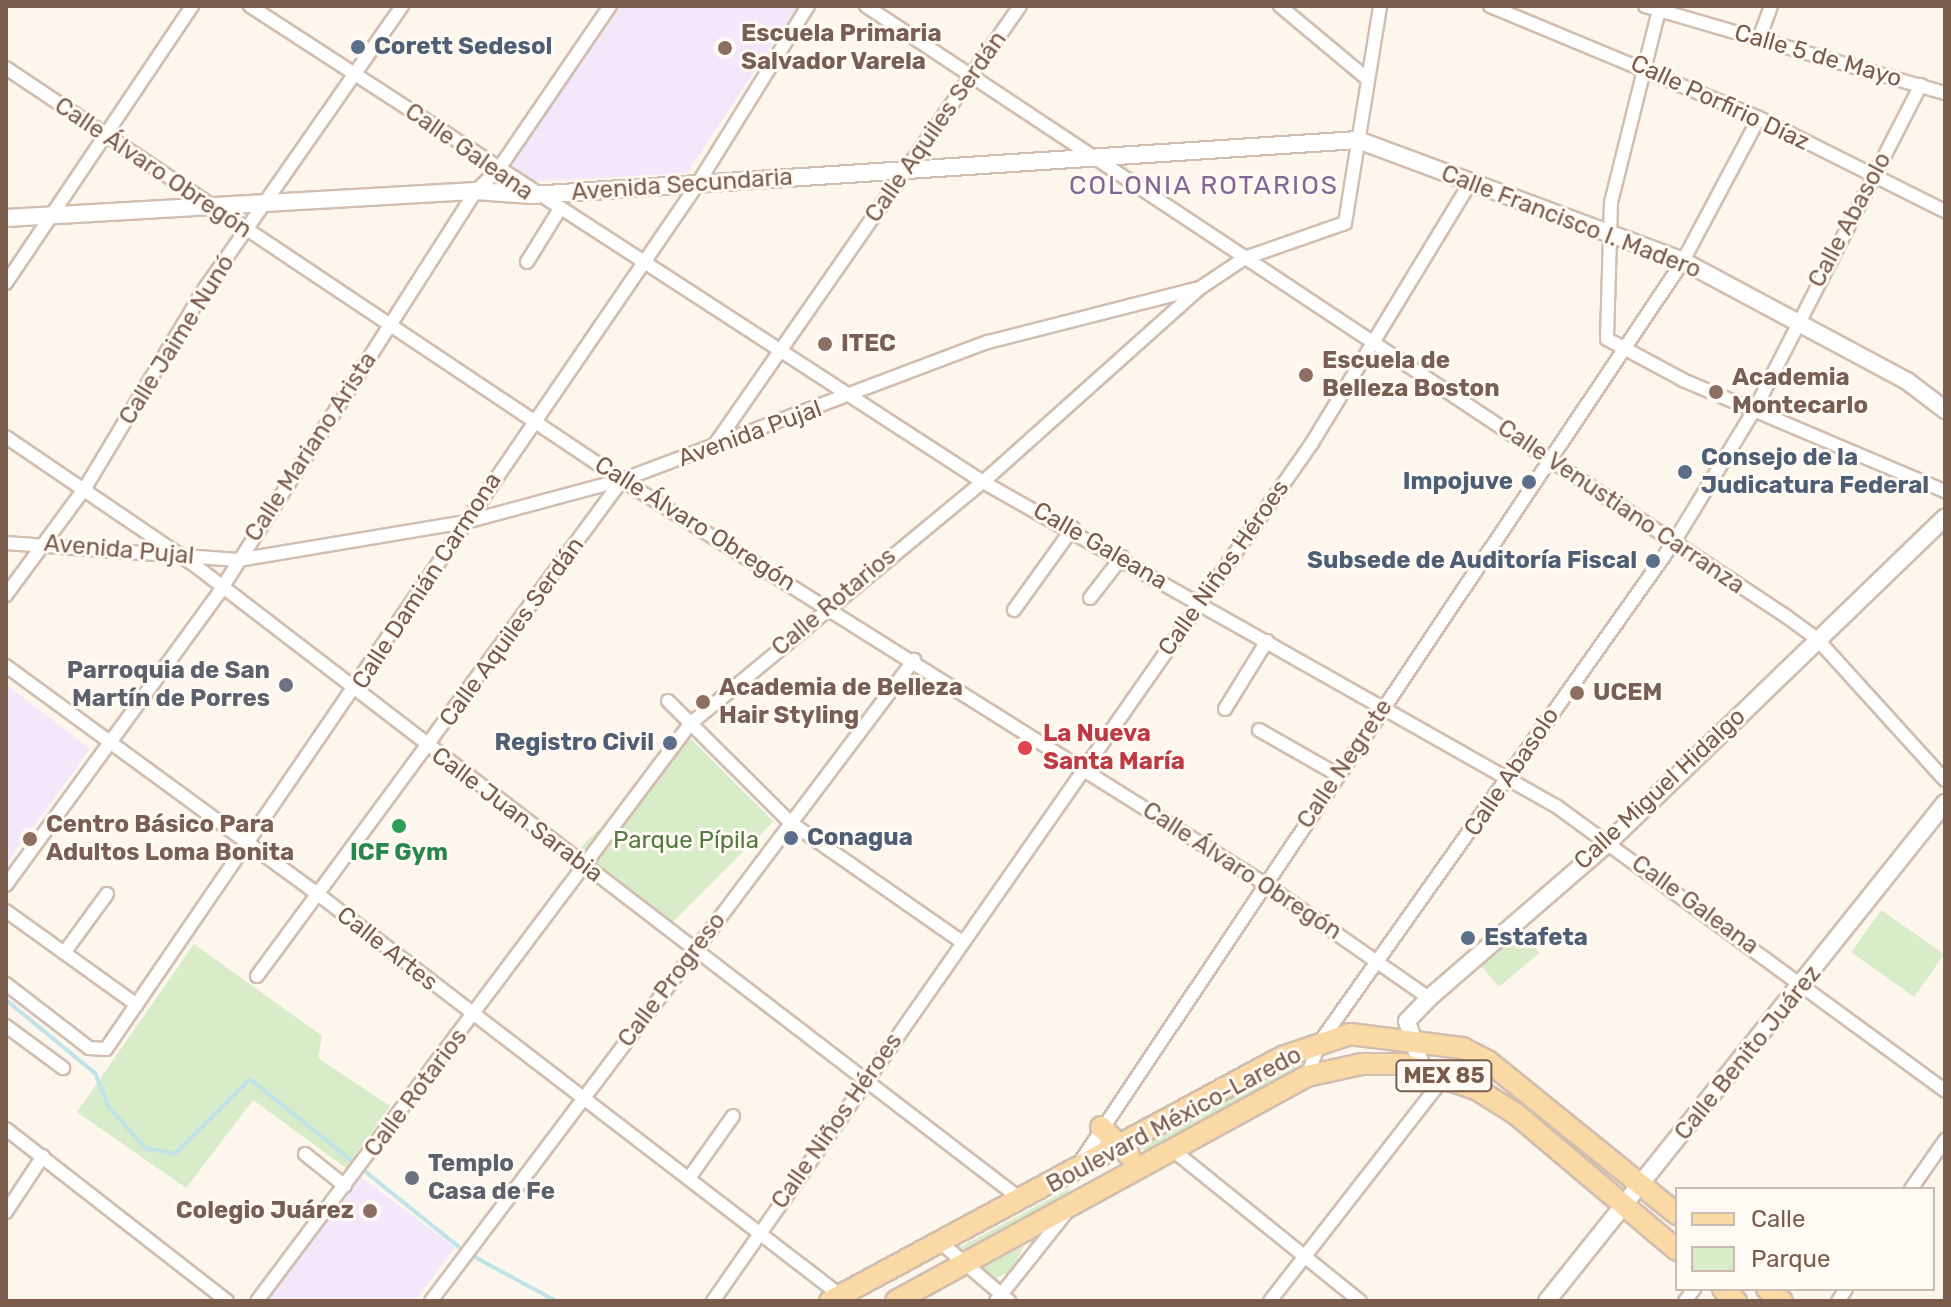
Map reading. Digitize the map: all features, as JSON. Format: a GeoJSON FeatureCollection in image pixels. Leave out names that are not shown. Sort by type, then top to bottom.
{"type":"FeatureCollection","features":[{"type":"Feature","properties":{"kind":"main road","name":"Boulevard México-Laredo"},"geometry":{"type":"LineString","coordinates":[[835,1298],[1071,1177],[1320,1042],[1350,1034],[1411,1038],[1462,1048],[1489,1062],[1675,1212]]}},
{"type":"Feature","properties":{"kind":"main road","name":"Boulevard México-Laredo"},"geometry":{"type":"LineString","coordinates":[[896,1301],[1307,1076],[1362,1064],[1422,1068],[1445,1076],[1516,1114],[1675,1248]]}},
{"type":"Feature","properties":{"kind":"main road"},"geometry":{"type":"LineString","coordinates":[[1101,1127],[1121,1149],[1144,1166]]}},
{"type":"Feature","properties":{"kind":"street"},"geometry":{"type":"LineString","coordinates":[[6,283],[192,6]]}},
{"type":"Feature","properties":{"kind":"street","name":"Calle Galeana"},"geometry":{"type":"LineString","coordinates":[[250,6],[356,74],[558,212],[983,482],[1073,528],[1382,710],[1507,777],[1609,842],[1945,1091]]}},
{"type":"Feature","properties":{"kind":"street","name":"Calle Jaime Nunó"},"geometry":{"type":"LineString","coordinates":[[6,595],[85,488],[264,204],[402,6]]}},
{"type":"Feature","properties":{"kind":"street","name":"Calle Mariano Arista"},"geometry":{"type":"LineString","coordinates":[[6,885],[220,591],[476,191],[498,170],[610,6]]}},
{"type":"Feature","properties":{"kind":"street","name":"Calle Damián Carmona"},"geometry":{"type":"LineString","coordinates":[[6,984],[100,1052],[252,845],[533,420],[697,185],[808,6]]}},
{"type":"Feature","properties":{"kind":"street","name":"Calle Venustiano Carranza"},"geometry":{"type":"LineString","coordinates":[[866,6],[1088,157],[1245,258],[1373,348],[1674,542],[1817,639],[1945,780]]}},
{"type":"Feature","properties":{"kind":"street","name":"Calle Aquiles Serdán"},"geometry":{"type":"LineString","coordinates":[[715,445],[781,354],[904,168],[1020,6]]}},
{"type":"Feature","properties":{"kind":"street"},"geometry":{"type":"LineString","coordinates":[[1280,6],[1365,77]]}},
{"type":"Feature","properties":{"kind":"street","name":"Calle Rotarios"},"geometry":{"type":"LineString","coordinates":[[257,1301],[474,1017],[690,724],[826,607],[983,482],[1200,288],[1245,258],[1345,223],[1365,77],[1380,6]]}},
{"type":"Feature","properties":{"kind":"street","name":"Calle Porfirio Díaz"},"geometry":{"type":"LineString","coordinates":[[1490,6],[1640,65],[1759,118],[1945,211]]}},
{"type":"Feature","properties":{"kind":"street","name":"Calle 5 de Mayo"},"geometry":{"type":"LineString","coordinates":[[1645,6],[1945,93]]}},
{"type":"Feature","properties":{"kind":"street"},"geometry":{"type":"LineString","coordinates":[[1759,39],[1771,6]]}},
{"type":"Feature","properties":{"kind":"street"},"geometry":{"type":"LineString","coordinates":[[1659,10],[1640,65],[1608,235],[1607,339],[1619,350],[1945,491]]}},
{"type":"Feature","properties":{"kind":"street","name":"Calle Álvaro Obregón"},"geometry":{"type":"LineString","coordinates":[[6,68],[208,208],[622,480],[914,660],[1265,884],[1382,960],[1429,998]]}},
{"type":"Feature","properties":{"kind":"street","name":"Calle Abasolo"},"geometry":{"type":"LineString","coordinates":[[1307,1076],[1320,1042],[1382,960],[1674,542],[1755,409],[1921,85]]}},
{"type":"Feature","properties":{"kind":"street","name":"Calle Negrete"},"geometry":{"type":"LineString","coordinates":[[1071,1177],[1101,1127],[1548,463],[1619,350],[1683,261],[1759,118]]}},
{"type":"Feature","properties":{"kind":"street","name":"Avenida Secundaria"},"geometry":{"type":"LineString","coordinates":[[6,218],[476,191],[532,195],[1358,140]]}},
{"type":"Feature","properties":{"kind":"street","name":"Calle Francisco I. Madero"},"geometry":{"type":"LineString","coordinates":[[1358,140],[1683,261],[1944,405]]}},
{"type":"Feature","properties":{"kind":"street","name":"Calle Niños Héroes"},"geometry":{"type":"LineString","coordinates":[[713,1301],[868,1079],[959,940],[1199,603],[1373,348],[1470,183]]}},
{"type":"Feature","properties":{"kind":"street"},"geometry":{"type":"LineString","coordinates":[[527,262],[558,212]]}},
{"type":"Feature","properties":{"kind":"street","name":"Avenida Pujal"},"geometry":{"type":"LineString","coordinates":[[6,543],[175,552],[238,560],[466,522],[622,480],[851,398],[988,342],[1200,288]]}},
{"type":"Feature","properties":{"kind":"street","name":"Calle Juan Sarabia"},"geometry":{"type":"LineString","coordinates":[[6,437],[175,552],[220,591],[357,688],[427,747],[868,1079],[1023,1201]]}},
{"type":"Feature","properties":{"kind":"street","name":"Calle Aquiles Serdán"},"geometry":{"type":"LineString","coordinates":[[257,976],[622,480]]}},
{"type":"Feature","properties":{"kind":"street","name":"Calle Miguel Hidalgo"},"geometry":{"type":"LineString","coordinates":[[1411,1038],[1407,1021],[1429,998],[1609,842],[1945,518]]}},
{"type":"Feature","properties":{"kind":"street"},"geometry":{"type":"LineString","coordinates":[[1014,610],[1073,528]]}},
{"type":"Feature","properties":{"kind":"street"},"geometry":{"type":"LineString","coordinates":[[1090,598],[1122,557]]}},
{"type":"Feature","properties":{"kind":"street"},"geometry":{"type":"LineString","coordinates":[[1225,709],[1267,641]]}},
{"type":"Feature","properties":{"kind":"street","name":"Calle Progreso"},"geometry":{"type":"LineString","coordinates":[[431,1301],[914,660]]}},
{"type":"Feature","properties":{"kind":"street","name":"Calle Artes"},"geometry":{"type":"LineString","coordinates":[[6,666],[252,845],[474,1017],[583,1096],[759,1234],[835,1298]]}},
{"type":"Feature","properties":{"kind":"street"},"geometry":{"type":"LineString","coordinates":[[668,701],[790,822],[959,940]]}},
{"type":"Feature","properties":{"kind":"street"},"geometry":{"type":"LineString","coordinates":[[1259,730],[1338,775]]}},
{"type":"Feature","properties":{"kind":"street","name":"Calle Benito Juárez"},"geometry":{"type":"LineString","coordinates":[[1547,1301],[1804,986],[1945,803]]}},
{"type":"Feature","properties":{"kind":"street"},"geometry":{"type":"LineString","coordinates":[[64,953],[107,894]]}},
{"type":"Feature","properties":{"kind":"street"},"geometry":{"type":"LineString","coordinates":[[6,911],[137,1005]]}},
{"type":"Feature","properties":{"kind":"street"},"geometry":{"type":"LineString","coordinates":[[6,1026],[63,1068]]}},
{"type":"Feature","properties":{"kind":"street"},"geometry":{"type":"LineString","coordinates":[[1411,1038],[1422,1068]]}},
{"type":"Feature","properties":{"kind":"street"},"geometry":{"type":"LineString","coordinates":[[1270,1301],[1445,1076]]}},
{"type":"Feature","properties":{"kind":"street"},"geometry":{"type":"LineString","coordinates":[[689,1178],[733,1116]]}},
{"type":"Feature","properties":{"kind":"street"},"geometry":{"type":"LineString","coordinates":[[6,1129],[227,1301]]}},
{"type":"Feature","properties":{"kind":"street"},"geometry":{"type":"LineString","coordinates":[[1912,1187],[1945,1140]]}},
{"type":"Feature","properties":{"kind":"street"},"geometry":{"type":"LineString","coordinates":[[1174,1151],[1360,1301]]}},
{"type":"Feature","properties":{"kind":"street"},"geometry":{"type":"LineString","coordinates":[[305,1154],[348,1182]]}},
{"type":"Feature","properties":{"kind":"street"},"geometry":{"type":"LineString","coordinates":[[6,1212],[43,1156]]}},
{"type":"Feature","properties":{"kind":"street"},"geometry":{"type":"LineString","coordinates":[[940,1242],[1002,1299],[1075,1203]]}},
{"type":"Feature","properties":{"kind":"shaded area"},"geometry":{"type":"Polygon","coordinates":[[[620,6],[798,6],[687,173],[524,182],[515,177],[514,161],[620,6]]]}},
{"type":"Feature","properties":{"kind":"shaded area"},"geometry":{"type":"Polygon","coordinates":[[[6,684],[90,749],[6,864],[6,684]]]}},
{"type":"Feature","properties":{"kind":"shaded area","name":"Colegio Juárez"},"geometry":{"type":"Polygon","coordinates":[[[359,1176],[455,1247],[415,1301],[266,1301],[359,1176]]]}},
{"type":"Feature","properties":{"kind":"green space","name":"Parque Pípila"},"geometry":{"type":"Polygon","coordinates":[[[690,738],[773,821],[661,934],[578,850],[690,738]]]}},
{"type":"Feature","properties":{"kind":"green space"},"geometry":{"type":"Polygon","coordinates":[[[1881,910],[1944,954],[1914,997],[1851,953],[1881,910]]]}},
{"type":"Feature","properties":{"kind":"green space"},"geometry":{"type":"Polygon","coordinates":[[[1517,926],[1539,953],[1499,987],[1476,960],[1517,926]]]}},
{"type":"Feature","properties":{"kind":"green space"},"geometry":{"type":"Polygon","coordinates":[[[194,944],[322,1036],[318,1058],[390,1106],[346,1168],[253,1100],[186,1188],[77,1112],[194,944]]]}},
{"type":"Feature","properties":{"kind":"green space"},"geometry":{"type":"Polygon","coordinates":[[[1292,1063],[1297,1068],[1220,1114],[1148,1151],[1137,1148],[1292,1063]]]}},
{"type":"Feature","properties":{"kind":"green space"},"geometry":{"type":"Polygon","coordinates":[[[1072,1187],[1064,1200],[964,1253],[958,1248],[1072,1187]]]}},
{"type":"Feature","properties":{"kind":"green space"},"geometry":{"type":"Polygon","coordinates":[[[1024,1246],[1011,1271],[994,1279],[979,1268],[1024,1246]]]}},
{"type":"Feature","properties":{"kind":"waterway"},"geometry":{"type":"LineString","coordinates":[[6,1000],[95,1073],[109,1107],[145,1148],[175,1154],[250,1079],[459,1247]]}},
{"type":"Feature","properties":{"kind":"waterway"},"geometry":{"type":"LineString","coordinates":[[473,1256],[556,1301]]}},
{"type":"Feature","properties":{"kind":"place","name":"Corett Sedesol"},"geometry":{"type":"Point","coordinates":[358,47]}},
{"type":"Feature","properties":{"kind":"place","name":"Escuela Primaria Salvador Varela"},"geometry":{"type":"Point","coordinates":[725,48]}},
{"type":"Feature","properties":{"kind":"place","name":"ITEC"},"geometry":{"type":"Point","coordinates":[825,344]}},
{"type":"Feature","properties":{"kind":"place","name":"Escuela de Belleza Boston"},"geometry":{"type":"Point","coordinates":[1306,375]}},
{"type":"Feature","properties":{"kind":"place","name":"Academia Montecarlo"},"geometry":{"type":"Point","coordinates":[1716,392]}},
{"type":"Feature","properties":{"kind":"place","name":"Consejo de la Judicatura Federal"},"geometry":{"type":"Point","coordinates":[1685,472]}},
{"type":"Feature","properties":{"kind":"place","name":"Impojuve"},"geometry":{"type":"Point","coordinates":[1529,482]}},
{"type":"Feature","properties":{"kind":"place","name":"Subsede de Auditoría Fiscal"},"geometry":{"type":"Point","coordinates":[1653,561]}},
{"type":"Feature","properties":{"kind":"place","name":"Parroquia de San Martín de Porres"},"geometry":{"type":"Point","coordinates":[286,685]}},
{"type":"Feature","properties":{"kind":"place","name":"UCEM"},"geometry":{"type":"Point","coordinates":[1577,693]}},
{"type":"Feature","properties":{"kind":"place","name":"Academia de Belleza Hair Styling"},"geometry":{"type":"Point","coordinates":[703,702]}},
{"type":"Feature","properties":{"kind":"place","name":"Registro Civil"},"geometry":{"type":"Point","coordinates":[670,743]}},
{"type":"Feature","properties":{"kind":"place","name":"La Nueva Santa María"},"geometry":{"type":"Point","coordinates":[1025,748]}},
{"type":"Feature","properties":{"kind":"place","name":"ICF Gym"},"geometry":{"type":"Point","coordinates":[399,826]}},
{"type":"Feature","properties":{"kind":"place","name":"Conagua"},"geometry":{"type":"Point","coordinates":[791,838]}},
{"type":"Feature","properties":{"kind":"place","name":"Centro Básico Para Adultos Loma Bonita"},"geometry":{"type":"Point","coordinates":[30,839]}},
{"type":"Feature","properties":{"kind":"place","name":"Estafeta"},"geometry":{"type":"Point","coordinates":[1468,938]}},
{"type":"Feature","properties":{"kind":"place","name":"Templo Casa de Fe"},"geometry":{"type":"Point","coordinates":[412,1178]}},
{"type":"Feature","properties":{"kind":"place","name":"Colegio Juárez"},"geometry":{"type":"Point","coordinates":[370,1211]}},
{"type":"Feature","properties":{"kind":"district","name":"COLONIA ROTARIOS"},"geometry":{"type":"Point","coordinates":[1204,186]}}]}
